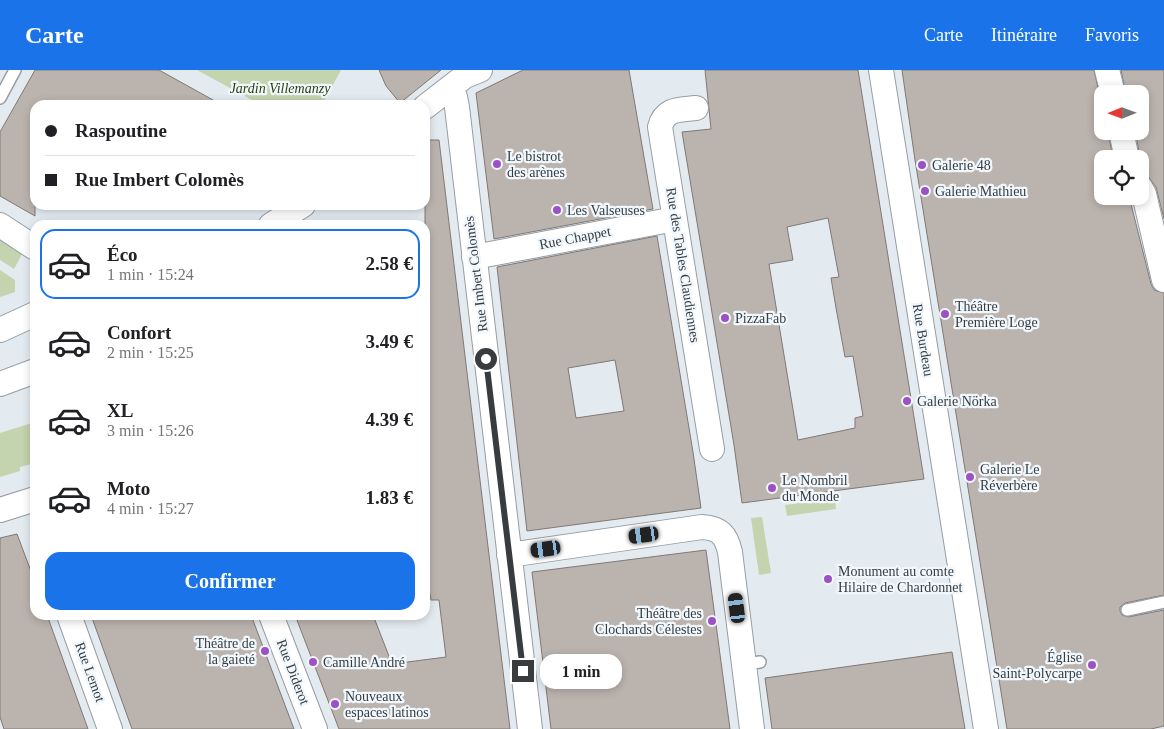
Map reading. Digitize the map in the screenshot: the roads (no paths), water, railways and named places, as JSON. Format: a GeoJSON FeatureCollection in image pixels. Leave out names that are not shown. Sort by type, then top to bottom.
{"type":"FeatureCollection","features":[{"type":"Feature","properties":{"kind":"street"},"geometry":{"type":"LineString","coordinates":[[430,103],[465,76],[480,70]]}},
{"type":"Feature","properties":{"kind":"street","name":"Rue Burdeau"},"geometry":{"type":"LineString","coordinates":[[881,70],[986,729]]}},
{"type":"Feature","properties":{"kind":"street"},"geometry":{"type":"LineString","coordinates":[[1107,70],[1111,85]]}},
{"type":"Feature","properties":{"kind":"street","name":"Rue Imbert Colomès"},"geometry":{"type":"LineString","coordinates":[[450,88],[456,97],[530,729]]}},
{"type":"Feature","properties":{"kind":"street","name":"Rue des Tables Claudiennes"},"geometry":{"type":"LineString","coordinates":[[696,108],[669,112],[662,117],[660,127],[712,449]]}},
{"type":"Feature","properties":{"kind":"street"},"geometry":{"type":"LineString","coordinates":[[1147,205],[1164,280]]}},
{"type":"Feature","properties":{"kind":"street"},"geometry":{"type":"LineString","coordinates":[[280,220],[295,210]]}},
{"type":"Feature","properties":{"kind":"street","name":"Rue Chappet"},"geometry":{"type":"LineString","coordinates":[[474,257],[675,219]]}},
{"type":"Feature","properties":{"kind":"street"},"geometry":{"type":"LineString","coordinates":[[0,225],[30,245]]}},
{"type":"Feature","properties":{"kind":"street"},"geometry":{"type":"LineString","coordinates":[[0,330],[30,316]]}},
{"type":"Feature","properties":{"kind":"street"},"geometry":{"type":"LineString","coordinates":[[0,384],[30,373]]}},
{"type":"Feature","properties":{"kind":"street"},"geometry":{"type":"LineString","coordinates":[[0,510],[30,507]]}},
{"type":"Feature","properties":{"kind":"street"},"geometry":{"type":"LineString","coordinates":[[509,555],[702,526],[713,527],[722,533],[728,543],[752,663],[752,729]]}},
{"type":"Feature","properties":{"kind":"street","name":"Rue Lemot"},"geometry":{"type":"LineString","coordinates":[[71,620],[110,729]]}},
{"type":"Feature","properties":{"kind":"street","name":"Rue Diderot"},"geometry":{"type":"LineString","coordinates":[[273,620],[315,729]]}},
{"type":"Feature","properties":{"kind":"lane"},"geometry":{"type":"LineString","coordinates":[[0,98],[15,70]]}},
{"type":"Feature","properties":{"kind":"lane"},"geometry":{"type":"LineString","coordinates":[[1127,610],[1164,602]]}},
{"type":"Feature","properties":{"kind":"place","name":"Le bistrot des arènes"},"geometry":{"type":"Point","coordinates":[497,164]}},
{"type":"Feature","properties":{"kind":"place","name":"Galerie 48"},"geometry":{"type":"Point","coordinates":[922,165]}},
{"type":"Feature","properties":{"kind":"place","name":"Galerie Mathieu"},"geometry":{"type":"Point","coordinates":[925,191]}},
{"type":"Feature","properties":{"kind":"place","name":"Les Valseuses"},"geometry":{"type":"Point","coordinates":[557,210]}},
{"type":"Feature","properties":{"kind":"place","name":"Théâtre Première Loge"},"geometry":{"type":"Point","coordinates":[945,314]}},
{"type":"Feature","properties":{"kind":"place","name":"PizzaFab"},"geometry":{"type":"Point","coordinates":[725,318]}},
{"type":"Feature","properties":{"kind":"place","name":"Galerie Nörka"},"geometry":{"type":"Point","coordinates":[907,401]}},
{"type":"Feature","properties":{"kind":"place","name":"Galerie Le Réverbère"},"geometry":{"type":"Point","coordinates":[970,477]}},
{"type":"Feature","properties":{"kind":"place","name":"Le Nombril du Monde"},"geometry":{"type":"Point","coordinates":[772,488]}},
{"type":"Feature","properties":{"kind":"place","name":"Monument au comte Hilaire de Chardonnet"},"geometry":{"type":"Point","coordinates":[828,579]}},
{"type":"Feature","properties":{"kind":"place","name":"Théâtre des Clochards Célestes"},"geometry":{"type":"Point","coordinates":[712,621]}},
{"type":"Feature","properties":{"kind":"place","name":"Théâtre de la gaieté"},"geometry":{"type":"Point","coordinates":[265,651]}},
{"type":"Feature","properties":{"kind":"place","name":"Camille André"},"geometry":{"type":"Point","coordinates":[313,662]}},
{"type":"Feature","properties":{"kind":"place","name":"Église Saint-Polycarpe"},"geometry":{"type":"Point","coordinates":[1092,665]}},
{"type":"Feature","properties":{"kind":"place","name":"Nouveaux espaces latinos"},"geometry":{"type":"Point","coordinates":[335,704]}},
{"type":"Feature","properties":{"kind":"park label","name":"Jardin Villemanzy"},"geometry":{"type":"Point","coordinates":[280,88]}}]}
